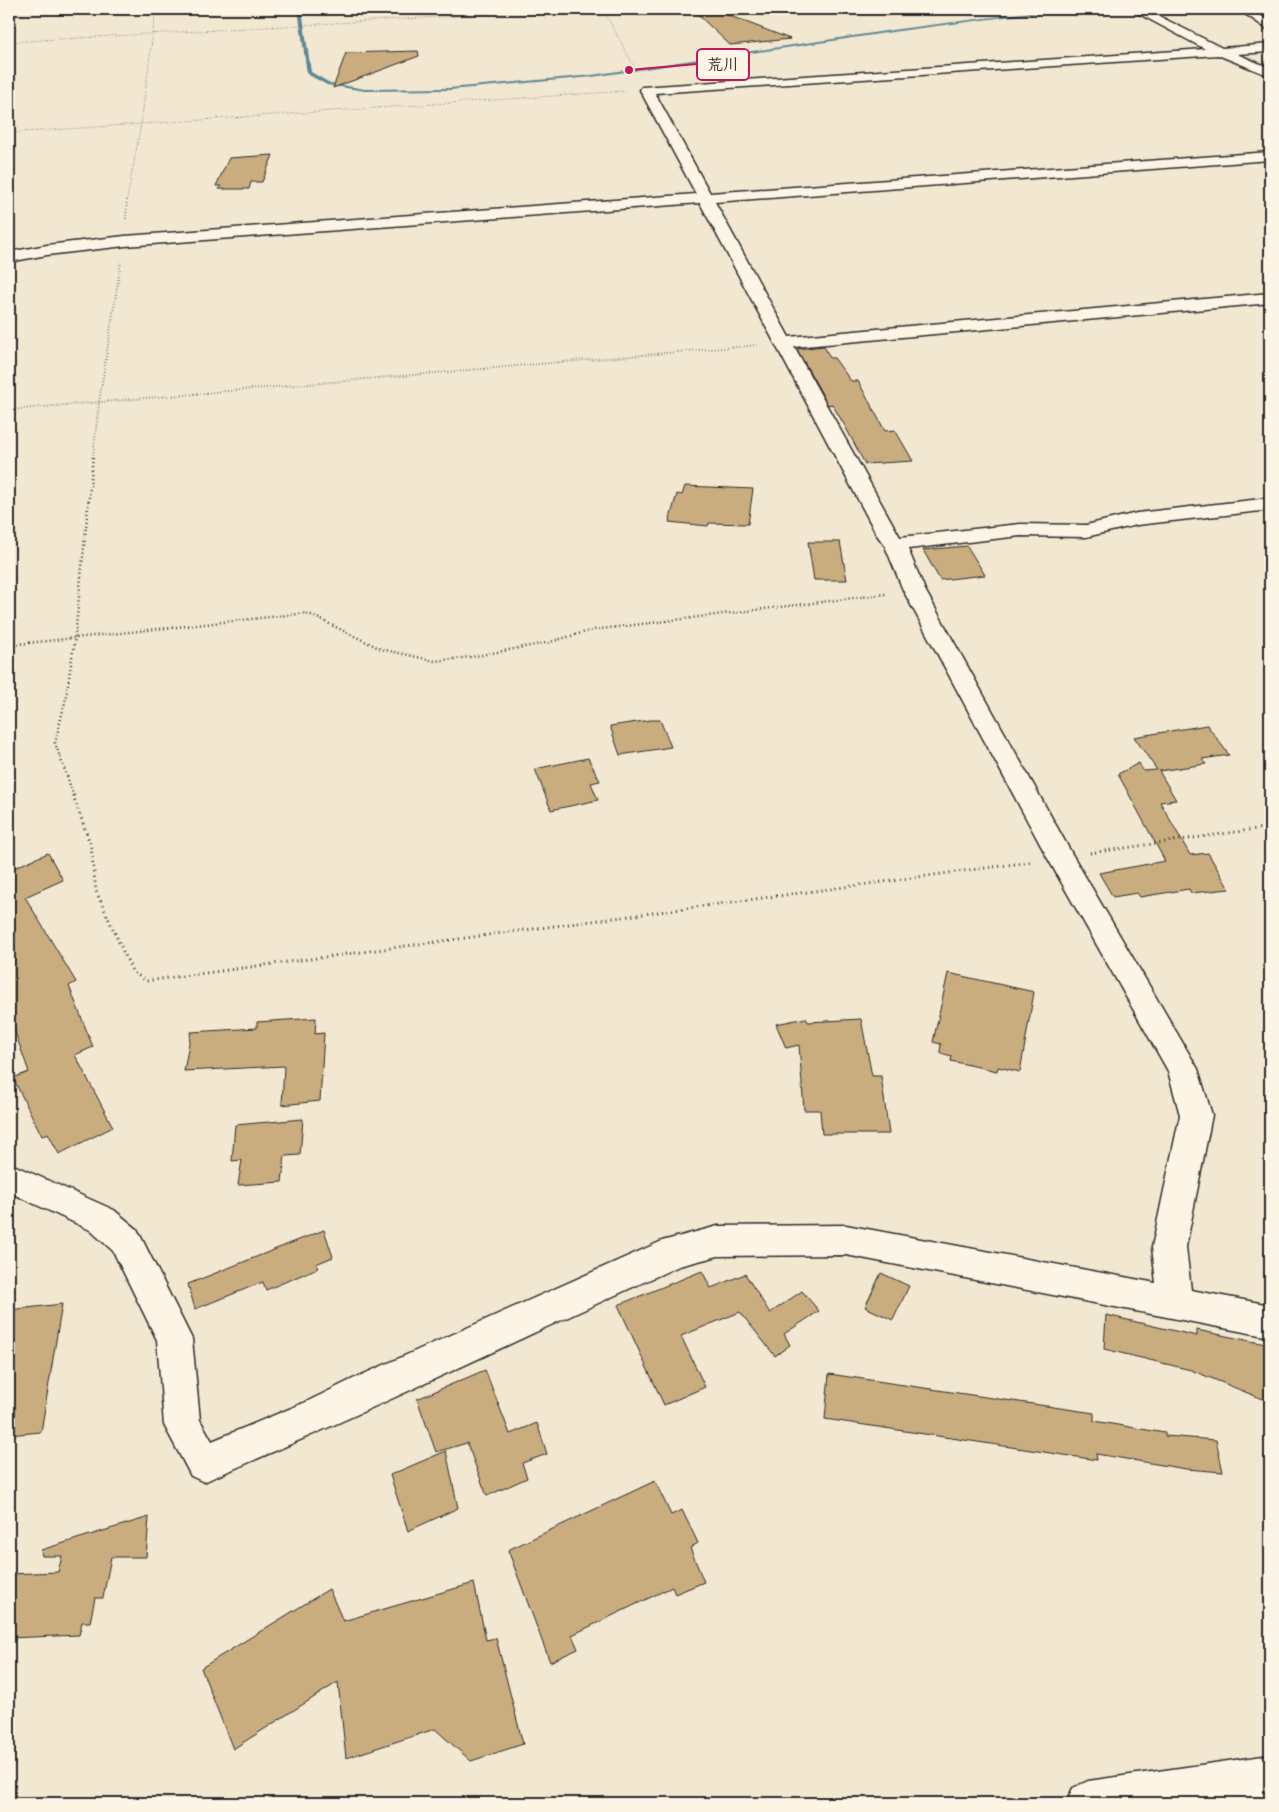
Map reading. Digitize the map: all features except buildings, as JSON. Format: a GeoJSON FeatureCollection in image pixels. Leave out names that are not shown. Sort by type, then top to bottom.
{"type":"FeatureCollection","features":[{"type":"Feature","properties":{"kind":"main road"},"geometry":{"type":"LineString","coordinates":[[1136,9],[1219,51],[1270,72]]}},
{"type":"Feature","properties":{"kind":"main road"},"geometry":{"type":"LineString","coordinates":[[1244,9],[1270,27]]}},
{"type":"Feature","properties":{"kind":"main road"},"geometry":{"type":"LineString","coordinates":[[1175,1302],[1169,1247],[1196,1115],[1183,1070],[1060,857],[914,590],[895,544],[887,535],[782,343],[647,90],[1270,48]]}},
{"type":"Feature","properties":{"kind":"main road"},"geometry":{"type":"LineString","coordinates":[[9,257],[47,250],[124,241],[1270,156]]}},
{"type":"Feature","properties":{"kind":"main road"},"geometry":{"type":"LineString","coordinates":[[782,343],[1270,298]]}},
{"type":"Feature","properties":{"kind":"main road"},"geometry":{"type":"LineString","coordinates":[[895,544],[1020,530],[1086,531],[1137,518],[1270,504]]}},
{"type":"Feature","properties":{"kind":"main road"},"geometry":{"type":"LineString","coordinates":[[9,1177],[102,1220],[125,1240],[174,1339],[182,1426],[204,1463],[319,1415],[370,1389],[674,1252],[718,1241],[846,1240],[1270,1321]]}},
{"type":"Feature","properties":{"kind":"main road"},"geometry":{"type":"LineString","coordinates":[[1088,1803],[1270,1776]]}},
{"type":"Feature","properties":{"kind":"path"},"geometry":{"type":"LineString","coordinates":[[156,9],[141,124],[128,190],[124,241],[99,402],[66,698],[55,743],[91,846],[96,891],[132,971],[146,981],[1270,827]]}},
{"type":"Feature","properties":{"kind":"path"},"geometry":{"type":"LineString","coordinates":[[9,42],[576,9]]}},
{"type":"Feature","properties":{"kind":"path"},"geometry":{"type":"LineString","coordinates":[[603,9],[636,71]]}},
{"type":"Feature","properties":{"kind":"path"},"geometry":{"type":"LineString","coordinates":[[9,133],[647,90]]}},
{"type":"Feature","properties":{"kind":"path"},"geometry":{"type":"LineString","coordinates":[[9,410],[782,343]]}},
{"type":"Feature","properties":{"kind":"path"},"geometry":{"type":"LineString","coordinates":[[9,645],[74,636],[307,613],[381,649],[435,661],[471,657],[546,643],[593,630],[914,590]]}},
{"type":"Feature","properties":{"kind":"waterway"},"geometry":{"type":"LineString","coordinates":[[300,9],[309,73],[329,84],[365,90],[449,89],[592,76],[899,30],[1064,9]]}},
{"type":"Feature","properties":{"kind":"place","name":"荒川"},"geometry":{"type":"Point","coordinates":[629,70]}}]}
